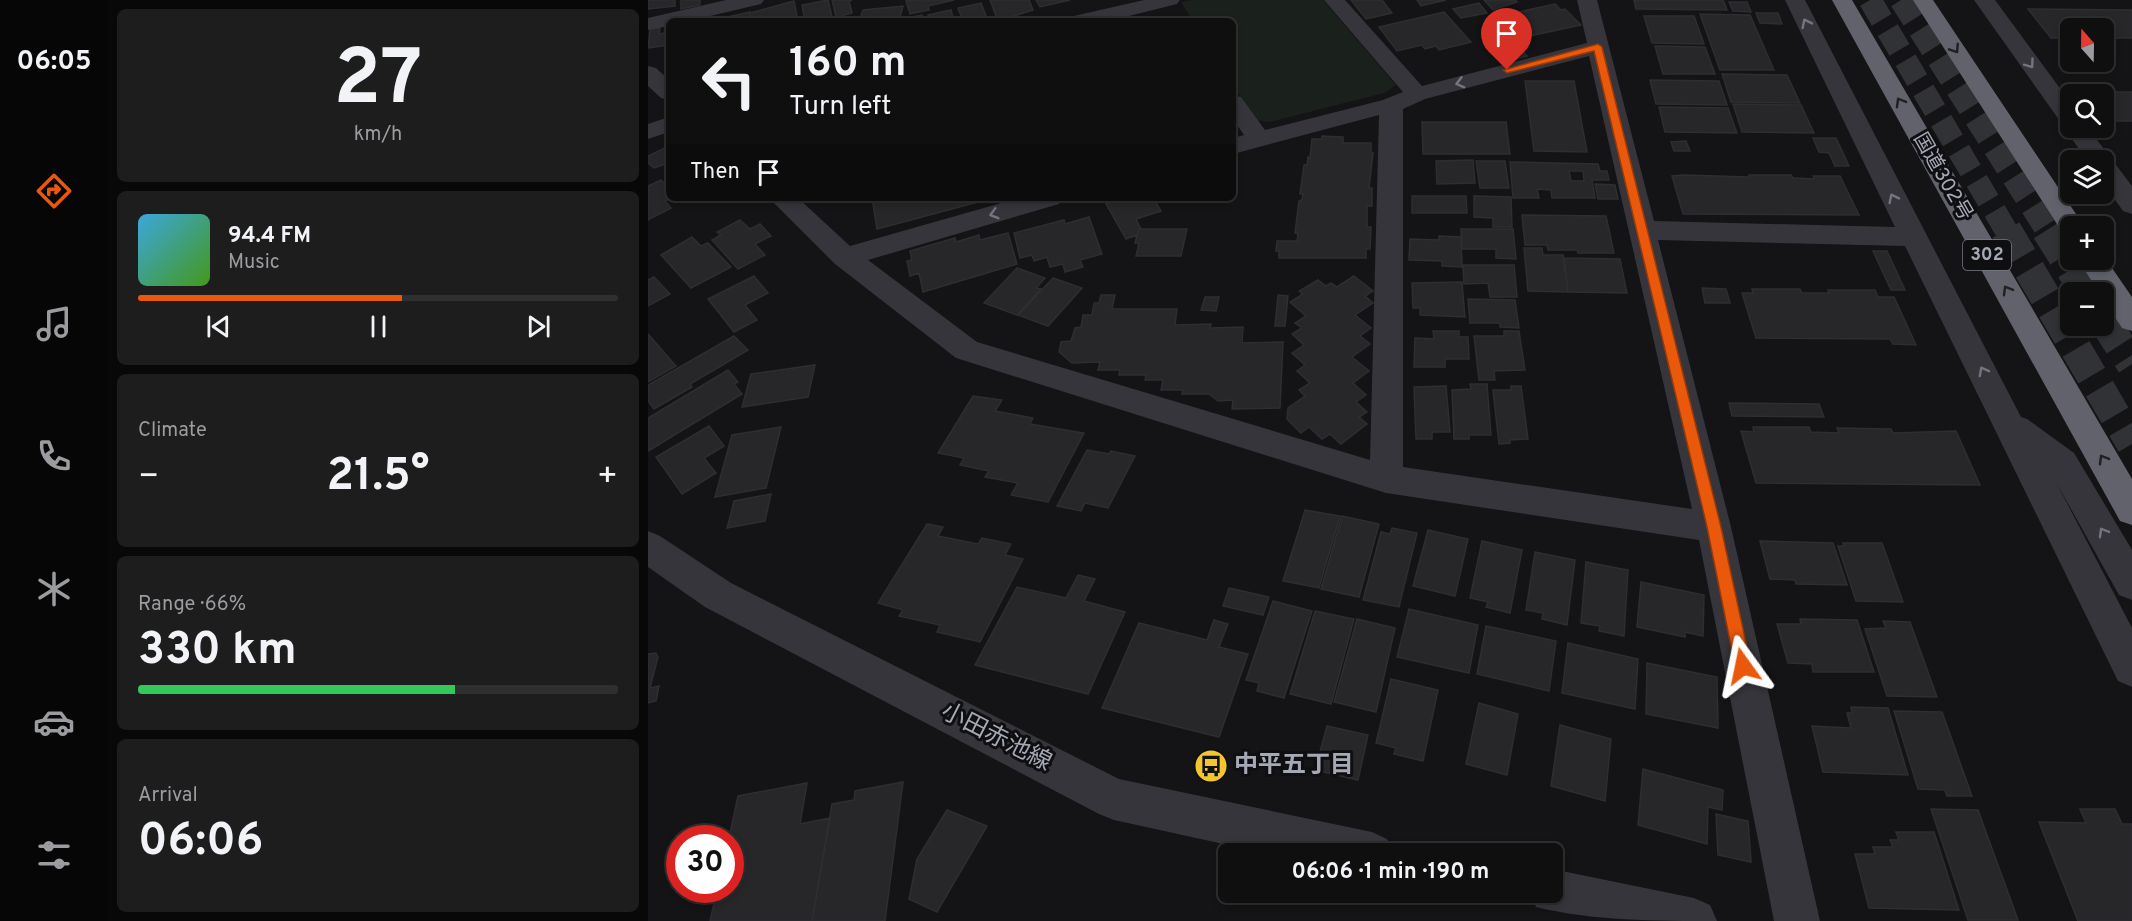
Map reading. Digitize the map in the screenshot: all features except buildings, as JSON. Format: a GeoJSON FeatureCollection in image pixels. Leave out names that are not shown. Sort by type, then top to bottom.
{"type":"FeatureCollection","features":[{"type":"Feature","properties":{"kind":"highway","name":"国道302号"},"geometry":{"type":"LineString","coordinates":[[1842,0],[2132,510]]}},
{"type":"Feature","properties":{"kind":"highway"},"geometry":{"type":"LineString","coordinates":[[1923,0],[2064,216]]}},
{"type":"Feature","properties":{"kind":"highway"},"geometry":{"type":"LineString","coordinates":[[2099,270],[2132,320]]}},
{"type":"Feature","properties":{"kind":"street"},"geometry":{"type":"LineString","coordinates":[[674,18],[754,0]]}},
{"type":"Feature","properties":{"kind":"street"},"geometry":{"type":"LineString","coordinates":[[1334,0],[1417,94]]}},
{"type":"Feature","properties":{"kind":"street"},"geometry":{"type":"LineString","coordinates":[[1587,0],[1714,527],[1797,921]]}},
{"type":"Feature","properties":{"kind":"street"},"geometry":{"type":"LineString","coordinates":[[1795,0],[1912,237],[2010,423],[2132,668]]}},
{"type":"Feature","properties":{"kind":"street"},"geometry":{"type":"LineString","coordinates":[[1984,0],[2060,105]]}},
{"type":"Feature","properties":{"kind":"street"},"geometry":{"type":"LineString","coordinates":[[1094,18],[1164,1],[1174,18]]}},
{"type":"Feature","properties":{"kind":"street"},"geometry":{"type":"LineString","coordinates":[[648,24],[666,20]]}},
{"type":"Feature","properties":{"kind":"street"},"geometry":{"type":"LineString","coordinates":[[1236,145],[1391,105],[1417,94],[1598,47]]}},
{"type":"Feature","properties":{"kind":"street"},"geometry":{"type":"LineString","coordinates":[[648,73],[666,90]]}},
{"type":"Feature","properties":{"kind":"street"},"geometry":{"type":"LineString","coordinates":[[1386,479],[1391,105]]}},
{"type":"Feature","properties":{"kind":"street"},"geometry":{"type":"LineString","coordinates":[[1236,106],[1258,138]]}},
{"type":"Feature","properties":{"kind":"street"},"geometry":{"type":"LineString","coordinates":[[648,132],[666,125]]}},
{"type":"Feature","properties":{"kind":"street"},"geometry":{"type":"LineString","coordinates":[[2114,180],[2132,205]]}},
{"type":"Feature","properties":{"kind":"street"},"geometry":{"type":"LineString","coordinates":[[785,201],[845,256],[968,350],[1386,479],[1714,527]]}},
{"type":"Feature","properties":{"kind":"street"},"geometry":{"type":"LineString","coordinates":[[845,256],[1039,201]]}},
{"type":"Feature","properties":{"kind":"street"},"geometry":{"type":"LineString","coordinates":[[1642,230],[1912,237]]}},
{"type":"Feature","properties":{"kind":"street"},"geometry":{"type":"LineString","coordinates":[[2010,423],[2062,463],[2132,583]]}},
{"type":"Feature","properties":{"kind":"street","name":"小田赤池線"},"geometry":{"type":"LineString","coordinates":[[648,547],[718,595],[1114,799],[1320,843]]}},
{"type":"Feature","properties":{"kind":"street"},"geometry":{"type":"LineString","coordinates":[[1563,893],[1694,921]]}},
{"type":"Feature","properties":{"kind":"shaded area"},"geometry":{"type":"Polygon","coordinates":[[[1191,0],[1323,0],[1396,85],[1384,93],[1270,122],[1255,120],[1236,90],[1236,18],[1191,18],[1181,2],[1191,0]]]}},
{"type":"Feature","properties":{"kind":"tunnel"},"geometry":{"type":"LineString","coordinates":[[1870,0],[2007,232]]}},
{"type":"Feature","properties":{"kind":"tunnel"},"geometry":{"type":"LineString","coordinates":[[1901,0],[2048,232]]}},
{"type":"Feature","properties":{"kind":"tunnel"},"geometry":{"type":"LineString","coordinates":[[2006,230],[2132,444]]}},
{"type":"Feature","properties":{"kind":"tunnel"},"geometry":{"type":"LineString","coordinates":[[2047,230],[2080,282]]}},
{"type":"Feature","properties":{"kind":"tunnel"},"geometry":{"type":"LineString","coordinates":[[2114,336],[2132,364]]}},
{"type":"Feature","properties":{"kind":"place","name":"中平五丁目"},"geometry":{"type":"Point","coordinates":[1211,766]}},
{"type":"Feature","properties":{"kind":"route"},"geometry":{"type":"LineString","coordinates":[[1507,70],[1598,47],[1714,527],[1743,666]]}}]}
